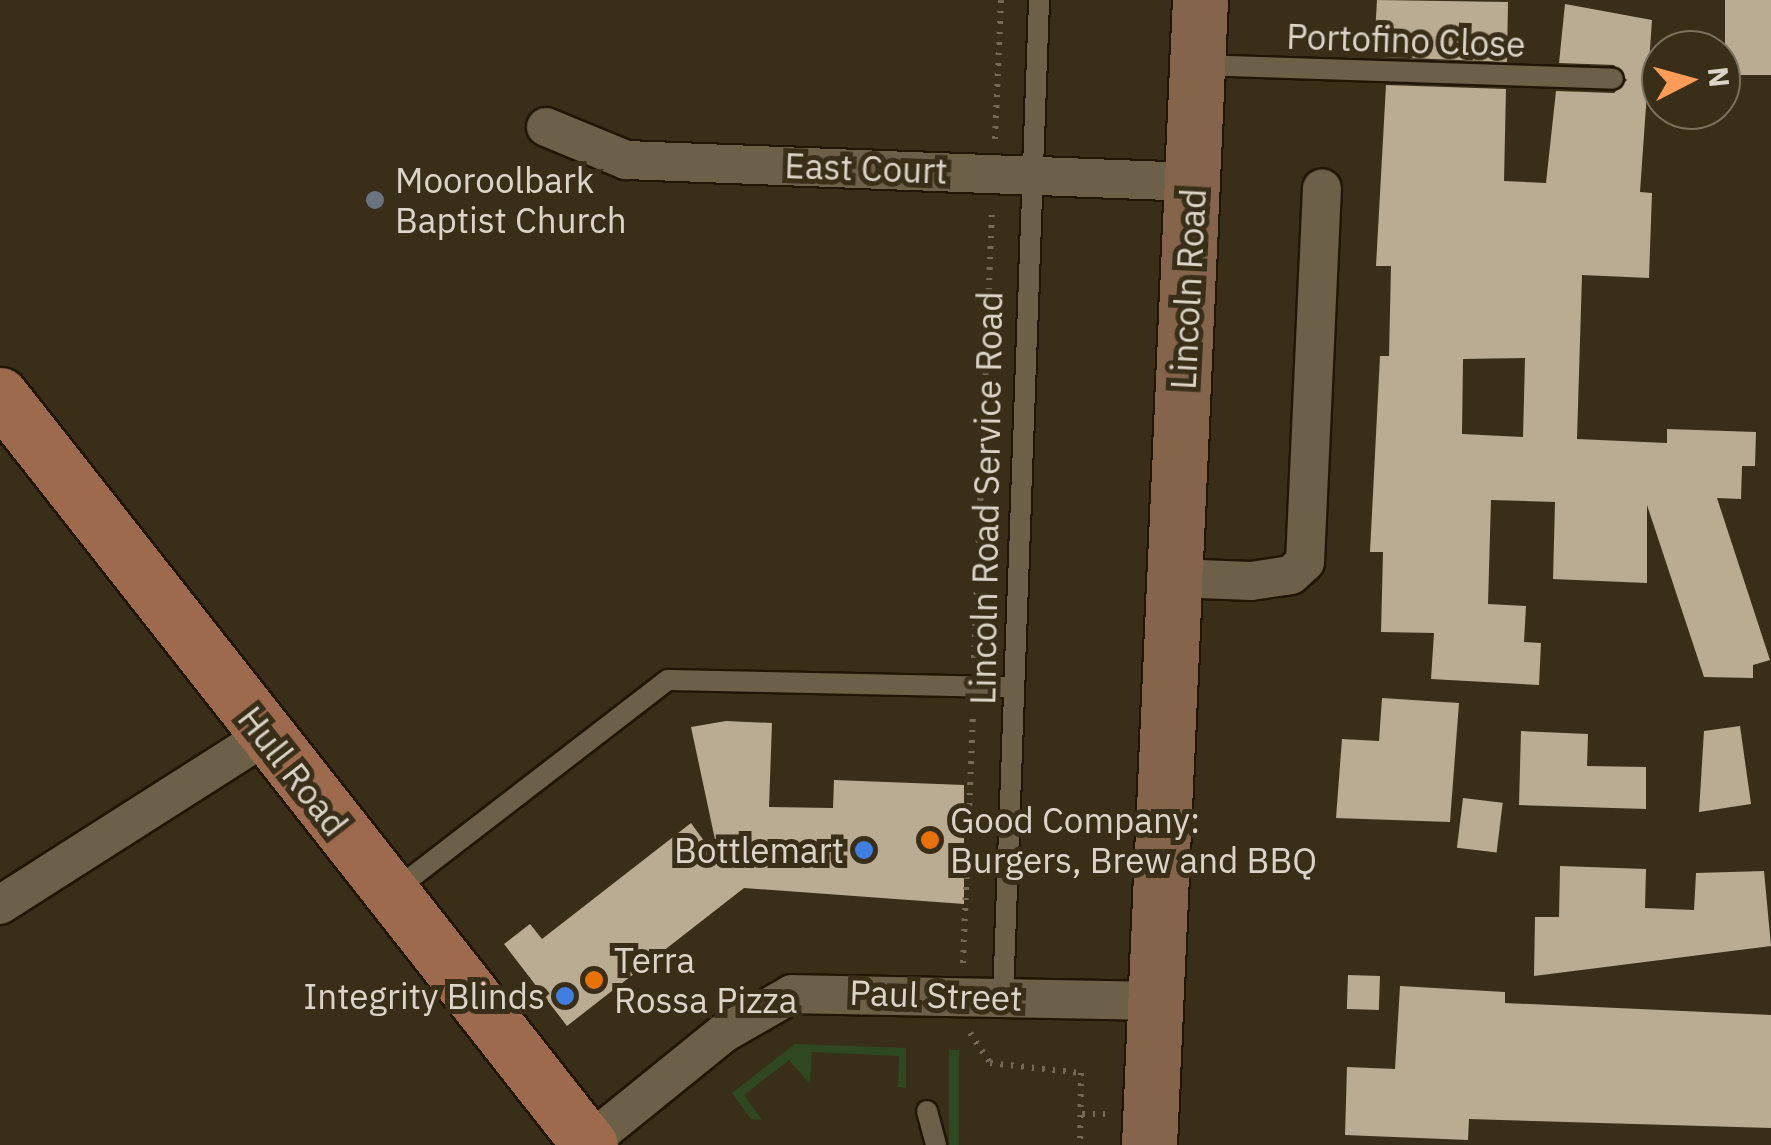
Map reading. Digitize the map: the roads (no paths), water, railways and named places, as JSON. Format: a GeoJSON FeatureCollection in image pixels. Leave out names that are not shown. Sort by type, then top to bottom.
{"type":"FeatureCollection","features":[{"type":"Feature","properties":{"kind":"main road","name":"Lincoln Road"},"geometry":{"type":"LineString","coordinates":[[1149,1145],[1200,0]]}},
{"type":"Feature","properties":{"kind":"main road","name":"Hull Road"},"geometry":{"type":"LineString","coordinates":[[0,395],[589,1144]]}},
{"type":"Feature","properties":{"kind":"street","name":"East Court"},"geometry":{"type":"LineString","coordinates":[[546,127],[626,160],[1193,182]]}},
{"type":"Feature","properties":{"kind":"street"},"geometry":{"type":"LineString","coordinates":[[1174,578],[1250,581],[1291,575],[1305,562],[1322,188]]}},
{"type":"Feature","properties":{"kind":"street"},"geometry":{"type":"LineString","coordinates":[[0,905],[266,736]]}},
{"type":"Feature","properties":{"kind":"street","name":"Paul Street"},"geometry":{"type":"LineString","coordinates":[[589,1144],[776,1000],[827,990],[1153,1001]]}},
{"type":"Feature","properties":{"kind":"lane","name":"Lincoln Road Service Road"},"geometry":{"type":"LineString","coordinates":[[1003,998],[1039,0]]}},
{"type":"Feature","properties":{"kind":"lane","name":"Portofino Close"},"geometry":{"type":"LineString","coordinates":[[1197,65],[1613,80]]}},
{"type":"Feature","properties":{"kind":"lane"},"geometry":{"type":"LineString","coordinates":[[389,894],[668,680],[1014,687]]}},
{"type":"Feature","properties":{"kind":"lane"},"geometry":{"type":"LineString","coordinates":[[928,1111],[936,1145]]}},
{"type":"Feature","properties":{"kind":"place","name":"Mooroolbark Baptist Church"},"geometry":{"type":"Point","coordinates":[375,200]}},
{"type":"Feature","properties":{"kind":"place","name":"Good Company: Burgers, Brew and BBQ"},"geometry":{"type":"Point","coordinates":[930,840]}},
{"type":"Feature","properties":{"kind":"place","name":"Bottlemart"},"geometry":{"type":"Point","coordinates":[864,850]}},
{"type":"Feature","properties":{"kind":"place","name":"Terra Rossa Pizza"},"geometry":{"type":"Point","coordinates":[594,980]}},
{"type":"Feature","properties":{"kind":"place","name":"Integrity Blinds"},"geometry":{"type":"Point","coordinates":[565,996]}}]}
